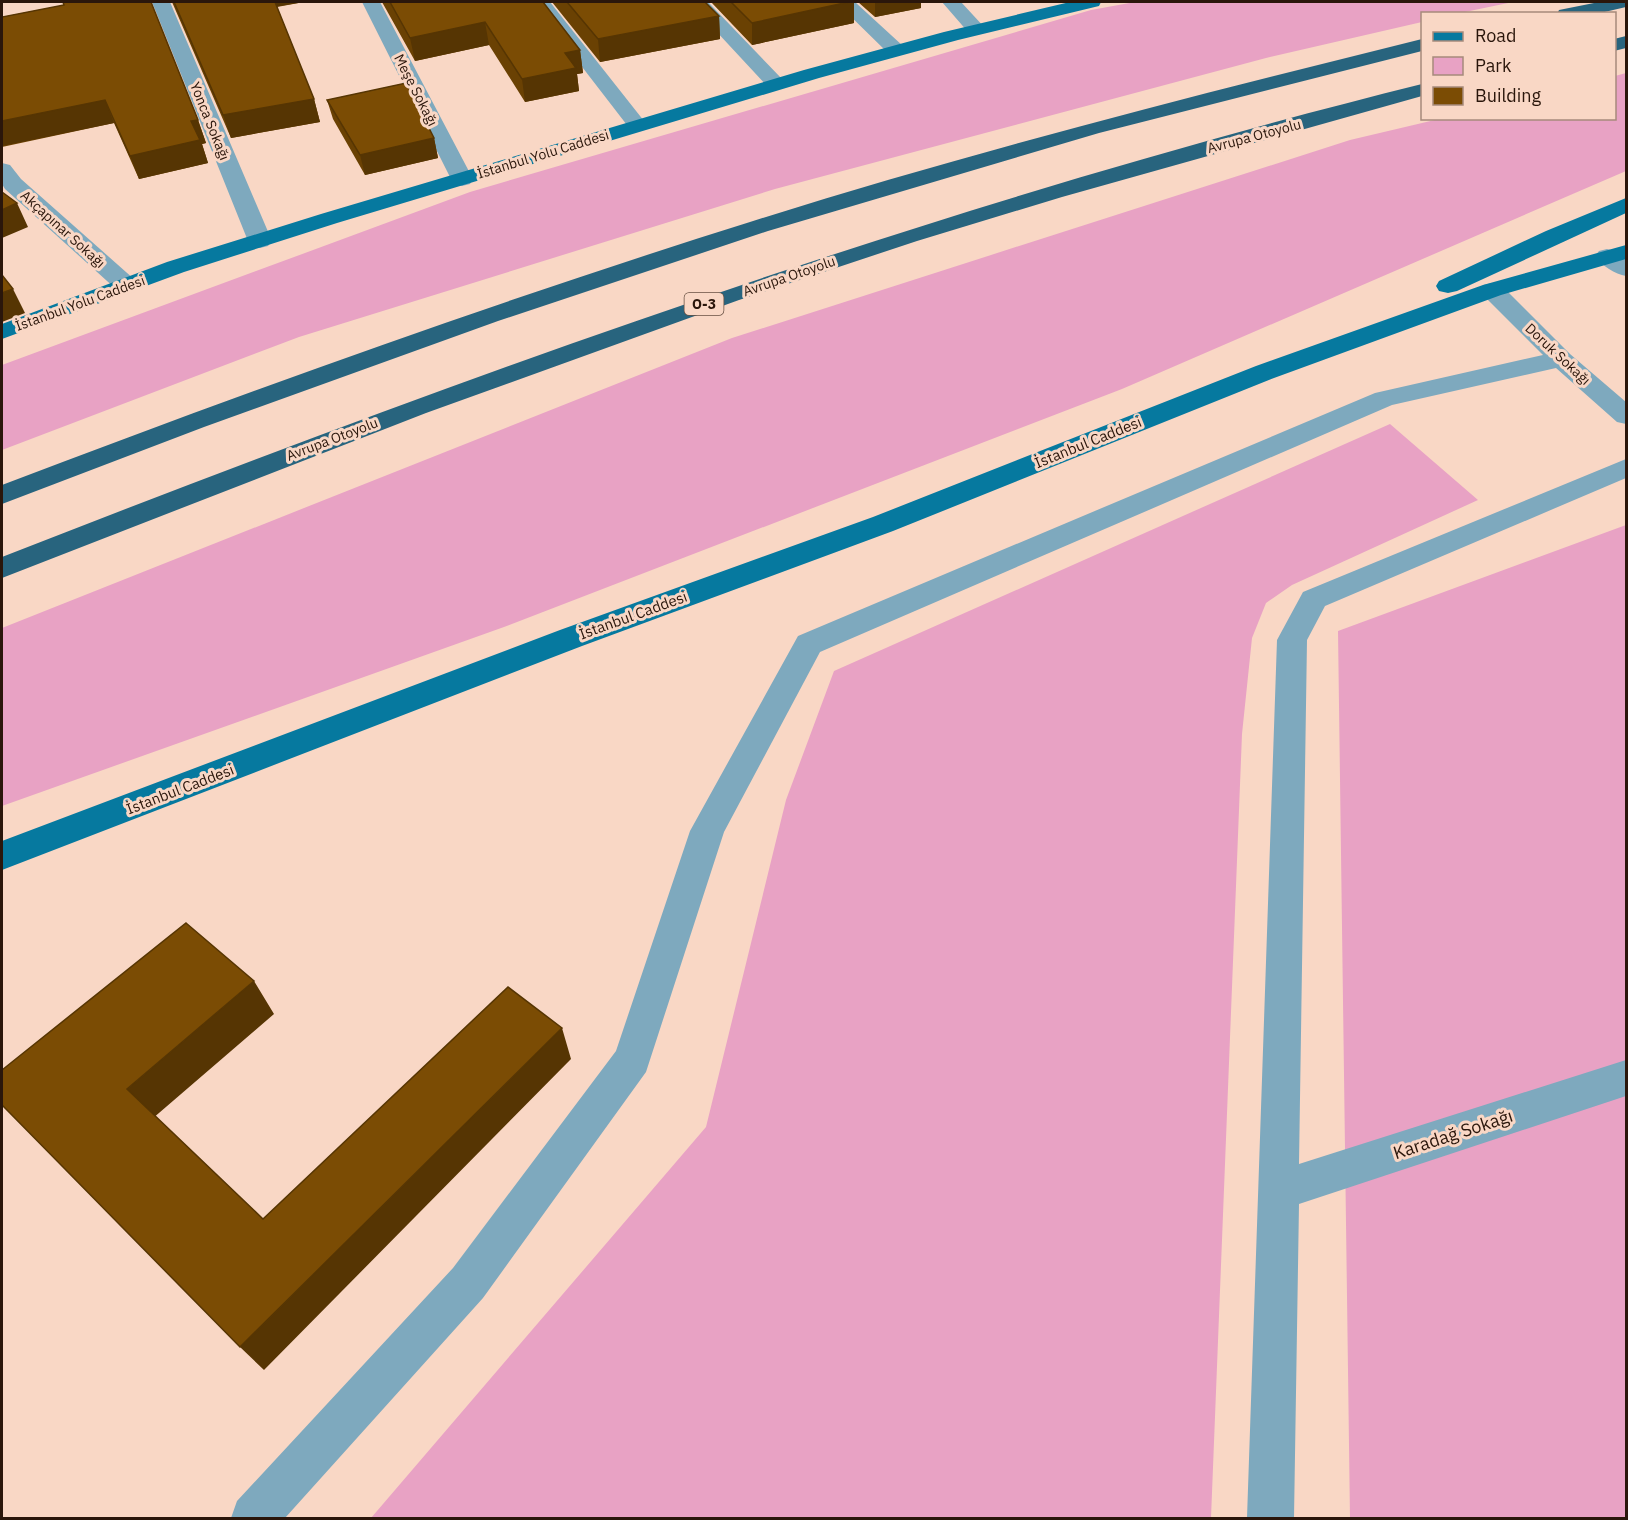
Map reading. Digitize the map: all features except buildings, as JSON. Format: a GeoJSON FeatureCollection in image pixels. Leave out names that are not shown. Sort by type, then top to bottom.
{"type":"FeatureCollection","features":[{"type":"Feature","properties":{"kind":"highway"},"geometry":{"type":"LineString","coordinates":[[1576,12],[1624,2]]}},
{"type":"Feature","properties":{"kind":"highway"},"geometry":{"type":"LineString","coordinates":[[2,495],[195,421],[467,324],[760,226],[1092,129],[1421,45]]}},
{"type":"Feature","properties":{"kind":"highway","name":"Avrupa Otoyolu"},"geometry":{"type":"LineString","coordinates":[[2,568],[456,392],[826,263],[1084,183],[1421,90]]}},
{"type":"Feature","properties":{"kind":"main road","name":"İstanbul Yolu Caddesi"},"geometry":{"type":"LineString","coordinates":[[2,332],[126,285],[260,241],[775,83],[975,28],[1092,2]]}},
{"type":"Feature","properties":{"kind":"main road"},"geometry":{"type":"LineString","coordinates":[[1264,372],[1554,236],[1626,205]]}},
{"type":"Feature","properties":{"kind":"main road"},"geometry":{"type":"LineString","coordinates":[[1264,372],[1492,290],[1620,259]]}},
{"type":"Feature","properties":{"kind":"main road","name":"İstanbul Caddesi"},"geometry":{"type":"LineString","coordinates":[[2,856],[571,638],[883,524],[1264,372]]}},
{"type":"Feature","properties":{"kind":"street","name":"Yonca Sokağı"},"geometry":{"type":"LineString","coordinates":[[161,2],[260,241]]}},
{"type":"Feature","properties":{"kind":"street","name":"Meşe Sokağı"},"geometry":{"type":"LineString","coordinates":[[370,2],[462,179]]}},
{"type":"Feature","properties":{"kind":"street"},"geometry":{"type":"LineString","coordinates":[[541,2],[637,125]]}},
{"type":"Feature","properties":{"kind":"street"},"geometry":{"type":"LineString","coordinates":[[698,2],[775,83]]}},
{"type":"Feature","properties":{"kind":"street"},"geometry":{"type":"LineString","coordinates":[[844,2],[896,50]]}},
{"type":"Feature","properties":{"kind":"street"},"geometry":{"type":"LineString","coordinates":[[951,2],[975,28]]}},
{"type":"Feature","properties":{"kind":"street","name":"Akçapınar Sokağı"},"geometry":{"type":"LineString","coordinates":[[5,181],[126,285]]}},
{"type":"Feature","properties":{"kind":"street","name":"Doruk Sokağı"},"geometry":{"type":"LineString","coordinates":[[1492,290],[1561,359],[1626,416]]}},
{"type":"Feature","properties":{"kind":"street"},"geometry":{"type":"LineString","coordinates":[[254,1518],[468,1282],[632,1060],[707,831],[808,644],[1384,399],[1561,359]]}},
{"type":"Feature","properties":{"kind":"street"},"geometry":{"type":"LineString","coordinates":[[1270,1518],[1292,640],[1314,599],[1626,468]]}},
{"type":"Feature","properties":{"kind":"street","name":"Karadağ Sokağı"},"geometry":{"type":"LineString","coordinates":[[1280,1190],[1626,1078]]}},
{"type":"Feature","properties":{"kind":"green space"},"geometry":{"type":"Polygon","coordinates":[[[1135,2],[1513,2],[1465,12],[1421,12],[1421,22],[1266,58],[775,189],[299,337],[2,450],[2,365],[470,192],[1091,10],[1135,2]]]}},
{"type":"Feature","properties":{"kind":"green space"},"geometry":{"type":"Polygon","coordinates":[[[1626,73],[1626,171],[1122,389],[504,627],[2,806],[2,628],[732,338],[1350,140],[1435,120],[1616,120],[1616,76],[1626,73]]]}},
{"type":"Feature","properties":{"kind":"green space"},"geometry":{"type":"Polygon","coordinates":[[[1390,424],[1478,500],[1292,585],[1266,603],[1252,638],[1242,734],[1211,1518],[371,1518],[706,1127],[786,800],[834,671],[1390,424]]]}},
{"type":"Feature","properties":{"kind":"green space"},"geometry":{"type":"Polygon","coordinates":[[[1626,525],[1626,1518],[1350,1518],[1338,631],[1626,525]]]}}]}
